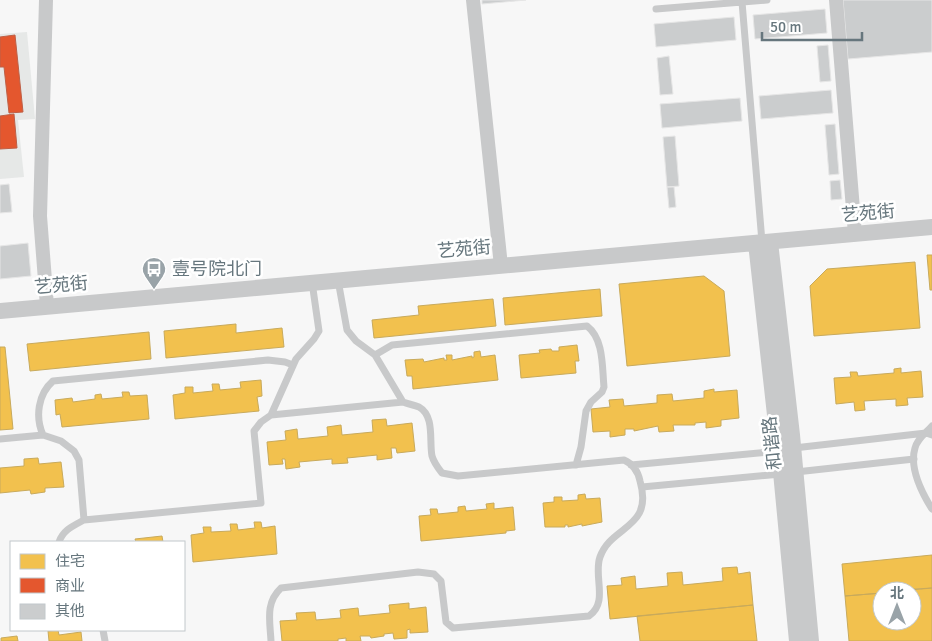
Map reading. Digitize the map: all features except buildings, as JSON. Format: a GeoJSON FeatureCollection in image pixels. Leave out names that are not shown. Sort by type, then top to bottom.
{"type":"FeatureCollection","features":[{"type":"Feature","properties":{"kind":"street"},"geometry":{"type":"LineString","coordinates":[[46,0],[40,216],[48,306]]}},
{"type":"Feature","properties":{"kind":"street"},"geometry":{"type":"LineString","coordinates":[[473,0],[501,266]]}},
{"type":"Feature","properties":{"kind":"street"},"geometry":{"type":"LineString","coordinates":[[836,0],[855,234]]}},
{"type":"Feature","properties":{"kind":"street","name":"艺苑街"},"geometry":{"type":"LineString","coordinates":[[0,310],[932,227]]}},
{"type":"Feature","properties":{"kind":"street","name":"和谐路"},"geometry":{"type":"LineString","coordinates":[[763,242],[786,449],[797,641]]}},
{"type":"Feature","properties":{"kind":"street","name":"和谐路"},"geometry":{"type":"LineString","coordinates":[[788,473],[811,641]]}},
{"type":"Feature","properties":{"kind":"lane"},"geometry":{"type":"LineString","coordinates":[[656,9],[767,0]]}},
{"type":"Feature","properties":{"kind":"lane"},"geometry":{"type":"LineString","coordinates":[[742,2],[763,242]]}},
{"type":"Feature","properties":{"kind":"lane"},"geometry":{"type":"LineString","coordinates":[[338,280],[347,330],[356,341],[375,354],[403,402]]}},
{"type":"Feature","properties":{"kind":"lane"},"geometry":{"type":"LineString","coordinates":[[271,415],[296,359],[319,331],[312,282]]}},
{"type":"Feature","properties":{"kind":"lane"},"geometry":{"type":"LineString","coordinates":[[375,354],[392,345],[587,326],[596,336],[599,346],[604,387],[586,411],[581,447],[576,465]]}},
{"type":"Feature","properties":{"kind":"lane"},"geometry":{"type":"LineString","coordinates":[[43,435],[38,415],[42,395],[53,380],[268,360],[293,365]]}},
{"type":"Feature","properties":{"kind":"lane"},"geometry":{"type":"LineString","coordinates":[[59,541],[67,529],[84,520],[260,503],[254,432],[261,422],[271,415],[403,402],[420,408],[427,416],[430,426],[432,456],[442,474],[458,476],[624,460],[635,468],[642,488],[643,498],[638,518],[603,550],[597,569],[600,598],[597,608],[589,616],[453,628],[446,622],[442,581],[434,574],[418,572],[281,588],[274,595],[270,605],[271,641]]}},
{"type":"Feature","properties":{"kind":"lane"},"geometry":{"type":"LineString","coordinates":[[932,426],[929,434],[915,446],[914,459],[921,491],[932,509]]}},
{"type":"Feature","properties":{"kind":"lane"},"geometry":{"type":"LineString","coordinates":[[631,465],[929,434]]}},
{"type":"Feature","properties":{"kind":"lane"},"geometry":{"type":"LineString","coordinates":[[0,438],[43,435],[62,441],[78,455],[84,520]]}},
{"type":"Feature","properties":{"kind":"lane"},"geometry":{"type":"LineString","coordinates":[[642,488],[914,459]]}},
{"type":"Feature","properties":{"kind":"shaded area"},"geometry":{"type":"Polygon","coordinates":[[[27,32],[35,119],[18,120],[24,177],[0,179],[0,34],[27,32]]]}},
{"type":"Feature","properties":{"kind":"place","name":"壹号院北门"},"geometry":{"type":"Point","coordinates":[154,290]}}]}
